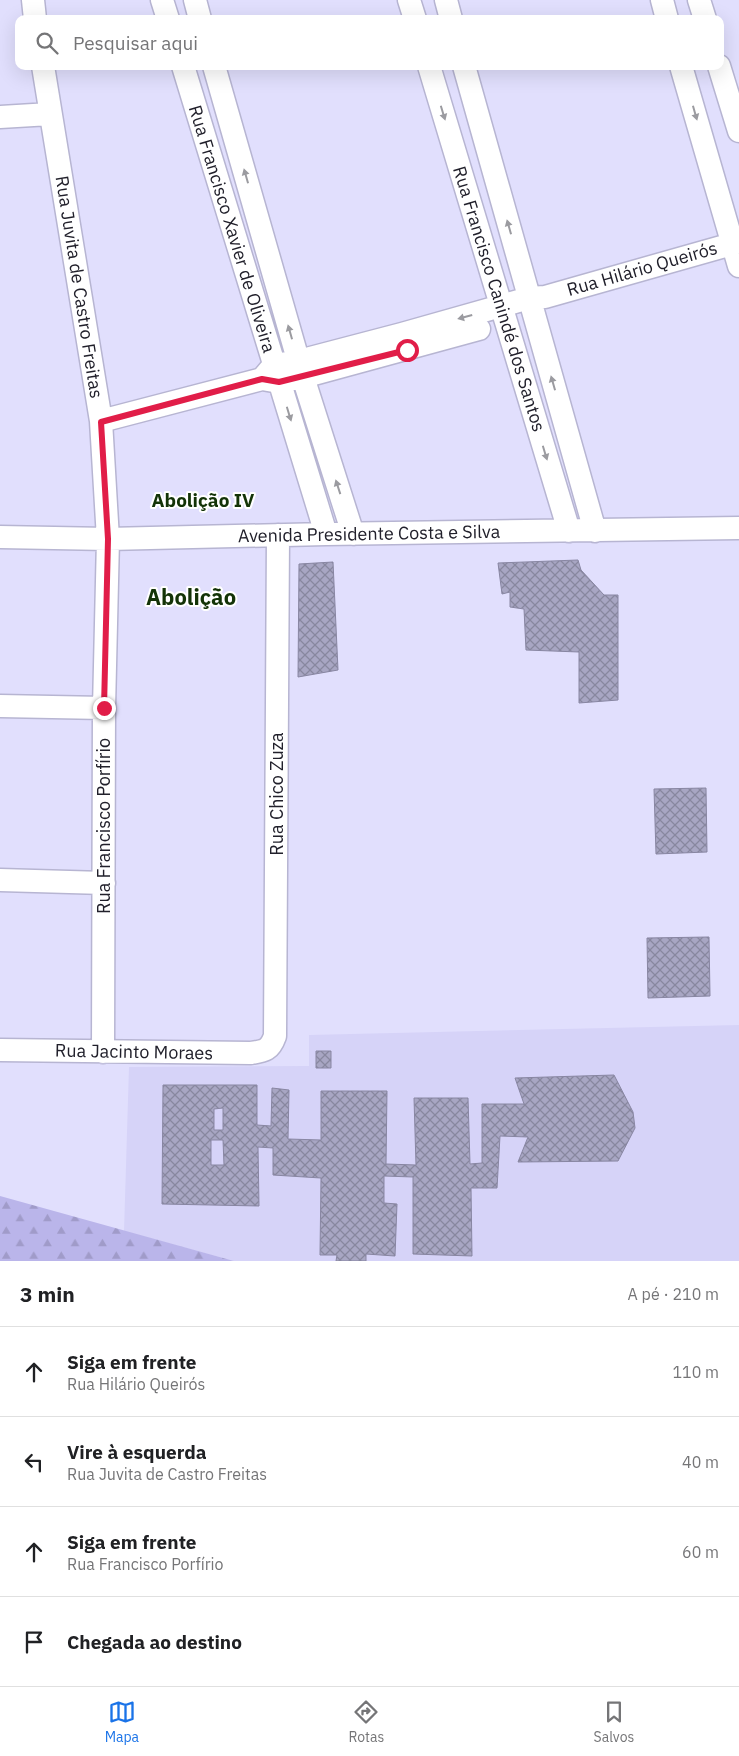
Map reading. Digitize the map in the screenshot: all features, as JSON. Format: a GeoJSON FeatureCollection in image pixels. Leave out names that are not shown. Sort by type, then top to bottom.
{"type":"FeatureCollection","features":[{"type":"Feature","properties":{"kind":"street"},"geometry":{"type":"LineString","coordinates":[[32,0],[35,15]]}},
{"type":"Feature","properties":{"kind":"street"},"geometry":{"type":"LineString","coordinates":[[162,0],[167,15]]}},
{"type":"Feature","properties":{"kind":"street"},"geometry":{"type":"LineString","coordinates":[[195,0],[199,15]]}},
{"type":"Feature","properties":{"kind":"street"},"geometry":{"type":"LineString","coordinates":[[410,0],[414,15]]}},
{"type":"Feature","properties":{"kind":"street"},"geometry":{"type":"LineString","coordinates":[[446,0],[450,15]]}},
{"type":"Feature","properties":{"kind":"street"},"geometry":{"type":"LineString","coordinates":[[662,0],[667,15]]}},
{"type":"Feature","properties":{"kind":"street"},"geometry":{"type":"LineString","coordinates":[[699,0],[704,15]]}},
{"type":"Feature","properties":{"kind":"street","name":"Rua Juvita de Castro Freitas"},"geometry":{"type":"LineString","coordinates":[[44,70],[101,422],[108,539]]}},
{"type":"Feature","properties":{"kind":"street","name":"Rua Francisco Xavier de Oliveira"},"geometry":{"type":"LineString","coordinates":[[184,70],[271,375],[326,534]]}},
{"type":"Feature","properties":{"kind":"street","name":"Rua Francisco Xavier de Oliveira"},"geometry":{"type":"LineString","coordinates":[[215,70],[301,369],[353,534]]}},
{"type":"Feature","properties":{"kind":"street","name":"Rua Francisco Canindé dos Santos"},"geometry":{"type":"LineString","coordinates":[[430,70],[568,531]]}},
{"type":"Feature","properties":{"kind":"street","name":"Rua Francisco Canindé dos Santos"},"geometry":{"type":"LineString","coordinates":[[465,70],[535,302],[595,531]]}},
{"type":"Feature","properties":{"kind":"street"},"geometry":{"type":"LineString","coordinates":[[682,70],[736,242],[739,266]]}},
{"type":"Feature","properties":{"kind":"street"},"geometry":{"type":"LineString","coordinates":[[720,70],[739,131]]}},
{"type":"Feature","properties":{"kind":"street"},"geometry":{"type":"LineString","coordinates":[[0,117],[50,114]]}},
{"type":"Feature","properties":{"kind":"street","name":"Rua Hilário Queirós"},"geometry":{"type":"LineString","coordinates":[[101,422],[503,314],[535,302],[736,242]]}},
{"type":"Feature","properties":{"kind":"street","name":"Avenida Presidente Costa e Silva"},"geometry":{"type":"LineString","coordinates":[[0,537],[108,539],[739,528]]}},
{"type":"Feature","properties":{"kind":"street","name":"Rua Chico Zuza"},"geometry":{"type":"LineString","coordinates":[[267,1049],[272,1045],[276,1036],[278,535]]}},
{"type":"Feature","properties":{"kind":"street","name":"Rua Francisco Porfírio"},"geometry":{"type":"LineString","coordinates":[[103,1052],[104,708],[108,539]]}},
{"type":"Feature","properties":{"kind":"street"},"geometry":{"type":"LineString","coordinates":[[0,706],[104,708]]}},
{"type":"Feature","properties":{"kind":"street"},"geometry":{"type":"LineString","coordinates":[[0,880],[104,883]]}},
{"type":"Feature","properties":{"kind":"street","name":"Rua Jacinto Moraes"},"geometry":{"type":"LineString","coordinates":[[0,1050],[251,1053],[267,1049]]}},
{"type":"Feature","properties":{"kind":"shaded area"},"geometry":{"type":"Polygon","coordinates":[[[739,1025],[739,1261],[234,1261],[124,1231],[129,1067],[309,1066],[309,1035],[739,1025]]]}},
{"type":"Feature","properties":{"kind":"green space"},"geometry":{"type":"Polygon","coordinates":[[[0,1196],[234,1261],[0,1261],[0,1196]]]}},
{"type":"Feature","properties":{"kind":"building"},"geometry":{"type":"Polygon","coordinates":[[[578,560],[581,570],[604,595],[618,595],[618,700],[579,703],[579,652],[526,650],[524,609],[510,607],[510,592],[502,594],[498,563],[578,560]]]}},
{"type":"Feature","properties":{"kind":"building"},"geometry":{"type":"Polygon","coordinates":[[[333,562],[338,670],[298,677],[299,564],[333,562]]]}},
{"type":"Feature","properties":{"kind":"building"},"geometry":{"type":"Polygon","coordinates":[[[706,788],[707,852],[656,854],[654,789],[706,788]]]}},
{"type":"Feature","properties":{"kind":"building"},"geometry":{"type":"Polygon","coordinates":[[[709,937],[710,996],[648,998],[647,938],[709,937]]]}},
{"type":"Feature","properties":{"kind":"building"},"geometry":{"type":"Polygon","coordinates":[[[316,1051],[331,1051],[331,1068],[316,1068],[316,1051]]]}},
{"type":"Feature","properties":{"kind":"building"},"geometry":{"type":"Polygon","coordinates":[[[614,1075],[633,1112],[635,1128],[618,1161],[518,1162],[528,1137],[500,1136],[497,1188],[471,1188],[472,1256],[413,1254],[413,1177],[384,1176],[384,1203],[397,1204],[395,1256],[366,1254],[366,1261],[336,1261],[337,1255],[320,1255],[321,1178],[273,1175],[273,1148],[258,1147],[259,1206],[162,1204],[163,1085],[257,1085],[257,1125],[271,1126],[272,1088],[289,1090],[288,1139],[321,1140],[321,1091],[387,1091],[386,1164],[416,1165],[414,1098],[468,1098],[470,1164],[482,1163],[482,1104],[524,1104],[515,1078],[614,1075]],[[223,1108],[214,1109],[214,1130],[223,1130],[223,1108]],[[211,1140],[211,1165],[224,1165],[223,1140],[211,1140]]]}},
{"type":"Feature","properties":{"kind":"district","name":"Abolição IV"},"geometry":{"type":"Point","coordinates":[203,500]}},
{"type":"Feature","properties":{"kind":"district","name":"Abolição"},"geometry":{"type":"Point","coordinates":[191,597]}},
{"type":"Feature","properties":{"kind":"route"},"geometry":{"type":"LineString","coordinates":[[104,708],[108,539],[101,422],[262,379],[279,382],[407,350]]}}]}
